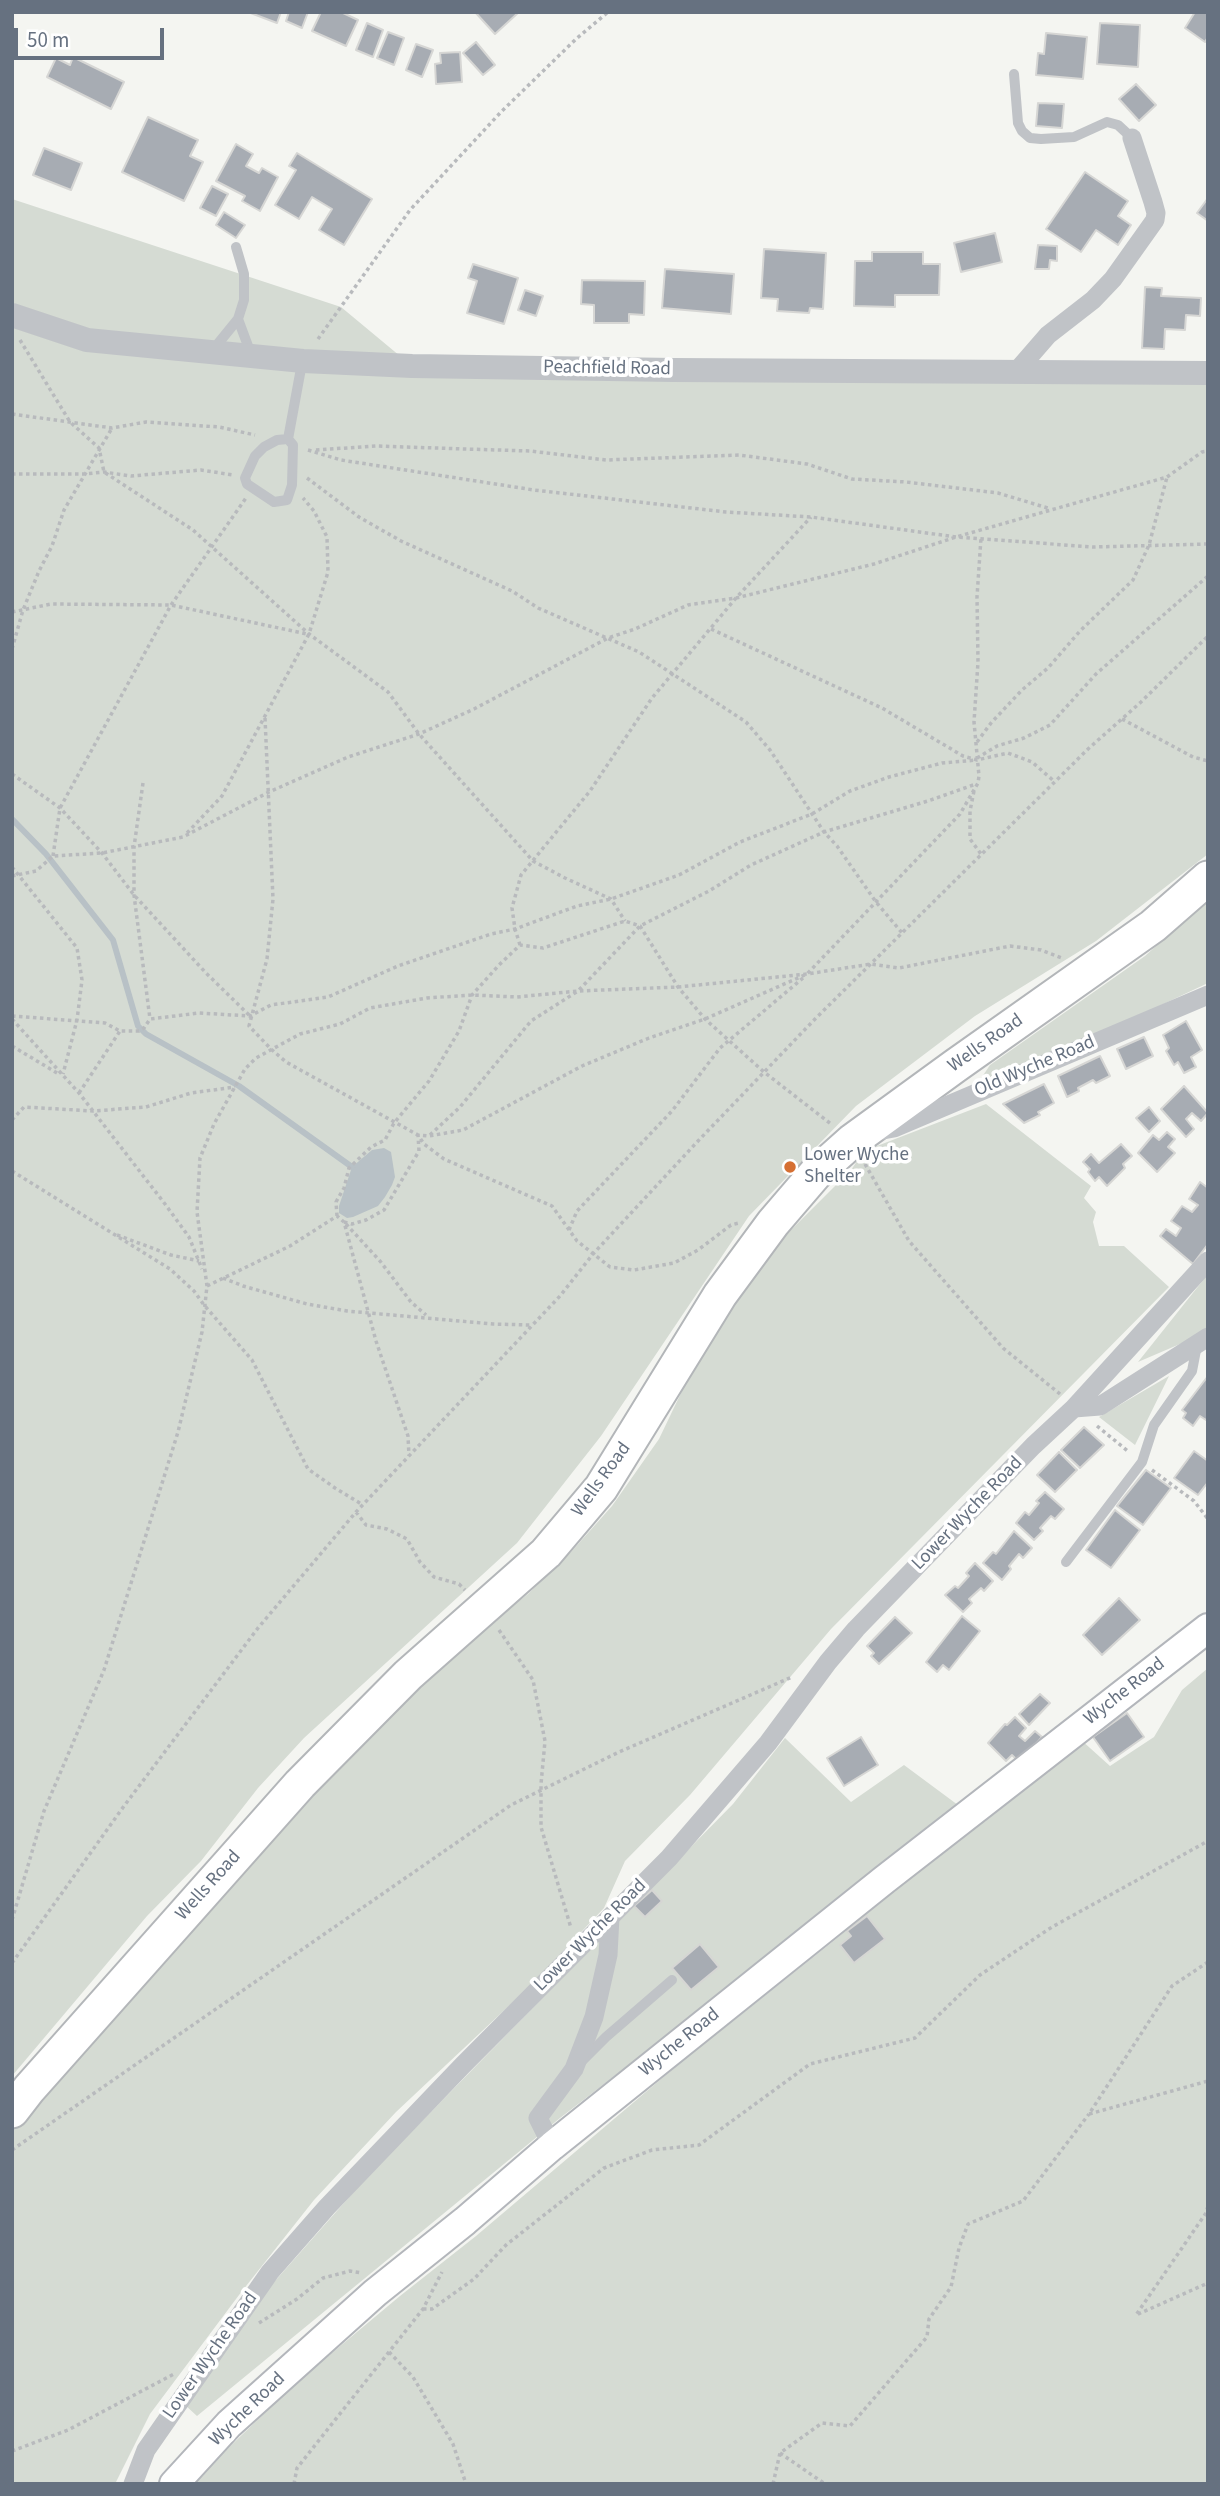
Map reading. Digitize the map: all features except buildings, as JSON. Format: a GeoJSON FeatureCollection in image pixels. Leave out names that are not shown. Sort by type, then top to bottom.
{"type":"FeatureCollection","features":[{"type":"Feature","properties":{"kind":"highway","name":"Wells Road"},"geometry":{"type":"LineString","coordinates":[[12,2111],[300,1784],[408,1675],[546,1553],[601,1488],[720,1295],[773,1223],[815,1174],[857,1138],[955,1066],[1153,926],[1208,878]]}},
{"type":"Feature","properties":{"kind":"main road","name":"Wyche Road"},"geometry":{"type":"LineString","coordinates":[[174,2484],[229,2424],[375,2292],[552,2146],[884,1880],[1208,1628]]}},
{"type":"Feature","properties":{"kind":"street"},"geometry":{"type":"LineString","coordinates":[[1015,373],[1048,335],[1080,311],[1106,286],[1143,240],[1155,220],[1153,202],[1132,138]]}},
{"type":"Feature","properties":{"kind":"street","name":"Peachfield Road"},"geometry":{"type":"LineString","coordinates":[[12,315],[88,340],[303,361],[412,366],[661,370],[1208,373]]}},
{"type":"Feature","properties":{"kind":"street","name":"Old Wyche Road"},"geometry":{"type":"LineString","coordinates":[[857,1138],[894,1128],[1208,995]]}},
{"type":"Feature","properties":{"kind":"street","name":"Lower Wyche Road"},"geometry":{"type":"LineString","coordinates":[[134,2484],[146,2450],[270,2272],[327,2207],[725,1796],[856,1629],[1033,1446],[1074,1408],[1208,1261]]}},
{"type":"Feature","properties":{"kind":"street"},"geometry":{"type":"LineString","coordinates":[[1074,1408],[1100,1406],[1202,1341]]}},
{"type":"Feature","properties":{"kind":"street"},"geometry":{"type":"LineString","coordinates":[[552,2146],[538,2118],[575,2069],[597,2005],[608,1955],[610,1917]]}},
{"type":"Feature","properties":{"kind":"lane"},"geometry":{"type":"LineString","coordinates":[[1014,74],[1018,122],[1022,131],[1030,138],[1074,137],[1107,122],[1118,125],[1132,138]]}},
{"type":"Feature","properties":{"kind":"lane"},"geometry":{"type":"LineString","coordinates":[[211,353],[238,319],[244,300],[244,274],[236,247]]}},
{"type":"Feature","properties":{"kind":"lane"},"geometry":{"type":"LineString","coordinates":[[238,319],[252,357]]}},
{"type":"Feature","properties":{"kind":"lane"},"geometry":{"type":"LineString","coordinates":[[286,442],[264,447],[255,456],[245,478],[247,484],[274,502],[287,500],[292,485],[294,468],[286,442],[303,361]]}},
{"type":"Feature","properties":{"kind":"lane"},"geometry":{"type":"LineString","coordinates":[[1066,1562],[1142,1462],[1154,1425],[1192,1371],[1202,1341]]}},
{"type":"Feature","properties":{"kind":"lane"},"geometry":{"type":"LineString","coordinates":[[575,2069],[606,2037],[672,1980]]}},
{"type":"Feature","properties":{"kind":"path"},"geometry":{"type":"LineString","coordinates":[[303,361],[350,291],[410,210],[502,112],[576,39],[608,12]]}},
{"type":"Feature","properties":{"kind":"path"},"geometry":{"type":"LineString","coordinates":[[19,340],[70,422],[99,448],[104,472],[193,530],[310,634],[388,692],[419,734],[533,861],[611,899],[625,921]]}},
{"type":"Feature","properties":{"kind":"path"},"geometry":{"type":"LineString","coordinates":[[12,414],[112,428],[146,422],[219,427],[286,442],[341,460],[534,490],[726,512],[811,517],[956,537],[1093,547],[1208,544]]}},
{"type":"Feature","properties":{"kind":"path"},"geometry":{"type":"LineString","coordinates":[[12,649],[23,610],[52,546],[64,510],[112,428]]}},
{"type":"Feature","properties":{"kind":"path"},"geometry":{"type":"LineString","coordinates":[[310,451],[376,446],[530,451],[606,460],[739,455],[807,464],[852,479],[906,482],[998,493],[1053,509]]}},
{"type":"Feature","properties":{"kind":"path"},"geometry":{"type":"LineString","coordinates":[[12,876],[36,871],[53,856],[102,853],[183,837],[269,792],[348,757],[419,734],[474,709],[608,638],[688,605],[736,598],[873,564],[956,537],[1167,477],[1208,450]]}},
{"type":"Feature","properties":{"kind":"path"},"geometry":{"type":"LineString","coordinates":[[294,468],[359,517],[401,541],[512,591],[538,608],[639,652],[746,722],[770,750],[824,832],[903,934]]}},
{"type":"Feature","properties":{"kind":"path"},"geometry":{"type":"LineString","coordinates":[[12,474],[104,472],[131,476],[201,470],[245,478]]}},
{"type":"Feature","properties":{"kind":"path"},"geometry":{"type":"LineString","coordinates":[[975,744],[1022,690],[1048,668],[1080,631],[1133,580],[1149,545],[1167,477]]}},
{"type":"Feature","properties":{"kind":"path"},"geometry":{"type":"LineString","coordinates":[[183,837],[222,796],[310,634],[328,572],[327,537],[314,510],[292,485]]}},
{"type":"Feature","properties":{"kind":"path"},"geometry":{"type":"LineString","coordinates":[[53,856],[60,808],[172,605],[253,488]]}},
{"type":"Feature","properties":{"kind":"path"},"geometry":{"type":"LineString","coordinates":[[520,946],[514,929],[512,908],[521,875],[590,790],[652,698],[736,598],[811,517]]}},
{"type":"Feature","properties":{"kind":"path"},"geometry":{"type":"LineString","coordinates":[[981,538],[976,597],[978,662],[974,722],[979,776],[970,811],[970,839],[981,854]]}},
{"type":"Feature","properties":{"kind":"path"},"geometry":{"type":"LineString","coordinates":[[711,629],[882,708],[963,756],[977,759],[997,746],[1024,738],[1050,725],[1097,674],[1208,576]]}},
{"type":"Feature","properties":{"kind":"path"},"geometry":{"type":"LineString","coordinates":[[12,612],[51,604],[172,605],[310,634]]}},
{"type":"Feature","properties":{"kind":"path"},"geometry":{"type":"LineString","coordinates":[[12,1962],[124,1806],[258,1628],[356,1512],[533,1325],[593,1254],[764,1072],[981,854],[1208,636]]}},
{"type":"Feature","properties":{"kind":"path"},"geometry":{"type":"LineString","coordinates":[[265,718],[274,899],[267,959],[249,1026],[286,1062],[418,1135],[429,1136],[463,1130],[582,1066],[649,1038],[705,1019],[807,974]]}},
{"type":"Feature","properties":{"kind":"path"},"geometry":{"type":"LineString","coordinates":[[1122,719],[1193,757],[1208,761]]}},
{"type":"Feature","properties":{"kind":"path"},"geometry":{"type":"LineString","coordinates":[[150,1019],[199,1013],[250,1016],[271,1005],[328,997],[398,966],[679,875],[740,842],[812,814],[850,791],[942,763],[1008,753],[1032,762],[1055,782]]}},
{"type":"Feature","properties":{"kind":"path"},"geometry":{"type":"LineString","coordinates":[[12,774],[60,808],[102,853],[134,895],[250,1016]]}},
{"type":"Feature","properties":{"kind":"path"},"geometry":{"type":"LineString","coordinates":[[12,1017],[105,1023],[120,1031],[142,1030],[150,1019],[134,895],[134,847],[143,783]]}},
{"type":"Feature","properties":{"kind":"path"},"geometry":{"type":"LineString","coordinates":[[429,1136],[460,1107],[531,1021],[578,991],[640,926],[709,891],[751,864],[824,832],[977,784]]}},
{"type":"Feature","properties":{"kind":"path"},"geometry":{"type":"LineString","coordinates":[[569,1230],[577,1211],[672,1111],[720,1048],[807,974],[960,814],[977,784]]}},
{"type":"Feature","properties":{"kind":"path"},"geometry":{"type":"LineString","coordinates":[[12,867],[77,948],[82,980],[77,1020],[62,1076]]}},
{"type":"Feature","properties":{"kind":"path"},"geometry":{"type":"LineString","coordinates":[[520,946],[543,948],[625,921],[640,926],[678,987],[705,1019],[764,1072],[857,1138],[909,1241],[1003,1348],[1142,1462]]}},
{"type":"Feature","properties":{"kind":"path"},"geometry":{"type":"LineString","coordinates":[[427,1317],[411,1302],[380,1261],[337,1216],[336,1202],[344,1188],[349,1168],[371,1147],[385,1140],[394,1123],[429,1081],[459,1031],[472,995],[520,946]]}},
{"type":"Feature","properties":{"kind":"path"},"geometry":{"type":"LineString","coordinates":[[204,1275],[197,1212],[200,1158],[214,1124],[245,1069],[256,1058],[300,1034],[340,1024],[370,1008],[427,998],[472,995],[517,997],[578,991],[678,987],[807,974],[871,964],[899,968],[1010,946],[1041,950],[1087,972]]}},
{"type":"Feature","properties":{"kind":"path"},"geometry":{"type":"LineString","coordinates":[[12,1017],[79,1093],[189,1237],[207,1286],[202,1332],[178,1432],[104,1670],[44,1811],[12,1920]]}},
{"type":"Feature","properties":{"kind":"path"},"geometry":{"type":"LineString","coordinates":[[79,1093],[120,1031]]}},
{"type":"Feature","properties":{"kind":"path"},"geometry":{"type":"LineString","coordinates":[[12,1046],[62,1076]]}},
{"type":"Feature","properties":{"kind":"path"},"geometry":{"type":"LineString","coordinates":[[12,1120],[24,1107],[93,1111],[146,1107],[191,1093],[235,1087]]}},
{"type":"Feature","properties":{"kind":"path"},"geometry":{"type":"LineString","coordinates":[[418,1135],[424,1144],[444,1159],[552,1206],[577,1241],[610,1267],[634,1270],[674,1263],[698,1250],[731,1225],[754,1220],[773,1223]]}},
{"type":"Feature","properties":{"kind":"path"},"geometry":{"type":"LineString","coordinates":[[344,1222],[352,1224],[366,1220],[384,1210],[419,1151],[418,1135]]}},
{"type":"Feature","properties":{"kind":"path"},"geometry":{"type":"LineString","coordinates":[[12,1171],[170,1269],[194,1291],[252,1360],[308,1469],[363,1505]]}},
{"type":"Feature","properties":{"kind":"path"},"geometry":{"type":"LineString","coordinates":[[207,1286],[290,1246],[337,1216]]}},
{"type":"Feature","properties":{"kind":"path"},"geometry":{"type":"LineString","coordinates":[[344,1222],[368,1312],[408,1436],[409,1456]]}},
{"type":"Feature","properties":{"kind":"path"},"geometry":{"type":"LineString","coordinates":[[109,1233],[171,1255],[199,1261]]}},
{"type":"Feature","properties":{"kind":"path"},"geometry":{"type":"LineString","coordinates":[[223,1278],[307,1304],[494,1324],[533,1325]]}},
{"type":"Feature","properties":{"kind":"path"},"geometry":{"type":"LineString","coordinates":[[1167,1481],[1194,1501],[1208,1519]]}},
{"type":"Feature","properties":{"kind":"path"},"geometry":{"type":"LineString","coordinates":[[356,1512],[366,1525],[407,1539],[420,1562],[434,1577],[459,1584],[485,1609],[533,1680],[545,1741],[541,1826],[579,1948]]}},
{"type":"Feature","properties":{"kind":"path"},"geometry":{"type":"LineString","coordinates":[[12,2150],[511,1805],[619,1752],[828,1662]]}},
{"type":"Feature","properties":{"kind":"path"},"geometry":{"type":"LineString","coordinates":[[294,2484],[297,2468],[423,2309],[432,2309],[474,2279],[506,2245],[604,2168],[652,2150],[699,2145],[810,2064],[915,2038],[980,1975],[1052,1927],[1208,1841]]}},
{"type":"Feature","properties":{"kind":"path"},"geometry":{"type":"LineString","coordinates":[[773,2484],[780,2453],[822,2423],[850,2426],[927,2337],[929,2319],[951,2287],[959,2248],[968,2224],[1023,2201],[1089,2115],[1172,1986],[1208,1962]]}},
{"type":"Feature","properties":{"kind":"path"},"geometry":{"type":"LineString","coordinates":[[1089,2115],[1208,2081]]}},
{"type":"Feature","properties":{"kind":"path"},"geometry":{"type":"LineString","coordinates":[[1208,2206],[1206,2213],[1136,2315],[1208,2283]]}},
{"type":"Feature","properties":{"kind":"path"},"geometry":{"type":"LineString","coordinates":[[257,2324],[297,2299],[323,2278],[349,2271],[394,2278]]}},
{"type":"Feature","properties":{"kind":"path"},"geometry":{"type":"LineString","coordinates":[[389,2352],[413,2377],[446,2432],[453,2444],[466,2484]]}},
{"type":"Feature","properties":{"kind":"path"},"geometry":{"type":"LineString","coordinates":[[12,2451],[68,2430],[184,2369]]}},
{"type":"Feature","properties":{"kind":"path"},"geometry":{"type":"LineString","coordinates":[[780,2453],[825,2484]]}},
{"type":"Feature","properties":{"kind":"shaded area"},"geometry":{"type":"Polygon","coordinates":[[[12,199],[341,307],[412,366],[1208,373],[1208,854],[1096,941],[975,1016],[856,1106],[749,1216],[601,1436],[517,1543],[304,1738],[258,1788],[201,1861],[147,1916],[12,2076],[12,199]]]}},
{"type":"Feature","properties":{"kind":"shaded area"},"geometry":{"type":"Polygon","coordinates":[[[1208,899],[1208,983],[970,1095],[990,1065],[1145,956],[1208,899]]]}},
{"type":"Feature","properties":{"kind":"shaded area"},"geometry":{"type":"Polygon","coordinates":[[[986,1104],[1091,1186],[1084,1198],[1096,1212],[1093,1222],[1099,1246],[1124,1246],[1169,1287],[831,1629],[690,1795],[625,1861],[604,1908],[530,1986],[396,2112],[314,2200],[150,2414],[115,2484],[12,2484],[12,2128],[353,1746],[492,1622],[528,1594],[571,1552],[612,1506],[659,1439],[715,1322],[763,1258],[851,1170],[864,1151],[986,1104]]]}},
{"type":"Feature","properties":{"kind":"shaded area"},"geometry":{"type":"Polygon","coordinates":[[[384,1148],[391,1152],[395,1177],[392,1185],[378,1206],[347,1218],[339,1213],[339,1206],[352,1167],[372,1150],[384,1148]]]}},
{"type":"Feature","properties":{"kind":"shaded area"},"geometry":{"type":"Polygon","coordinates":[[[1208,1274],[1208,1332],[1138,1362],[1208,1274]]]}},
{"type":"Feature","properties":{"kind":"shaded area"},"geometry":{"type":"Polygon","coordinates":[[[1169,1376],[1135,1445],[1099,1417],[1169,1376]]]}},
{"type":"Feature","properties":{"kind":"shaded area"},"geometry":{"type":"Polygon","coordinates":[[[1208,1668],[1208,2484],[194,2484],[296,2383],[476,2236],[680,2063],[1080,1739],[1110,1766],[1154,1737],[1182,1690],[1208,1668]]]}},
{"type":"Feature","properties":{"kind":"shaded area"},"geometry":{"type":"Polygon","coordinates":[[[785,1738],[851,1802],[904,1765],[962,1808],[560,2118],[197,2416],[185,2405],[260,2298],[366,2178],[733,1804],[785,1738]]]}},
{"type":"Feature","properties":{"kind":"waterway"},"geometry":{"type":"LineString","coordinates":[[12,819],[46,854],[113,940],[138,1026],[146,1034],[239,1086],[352,1167]]}},
{"type":"Feature","properties":{"kind":"place","name":"Lower Wyche Shelter"},"geometry":{"type":"Point","coordinates":[790,1167]}}]}
